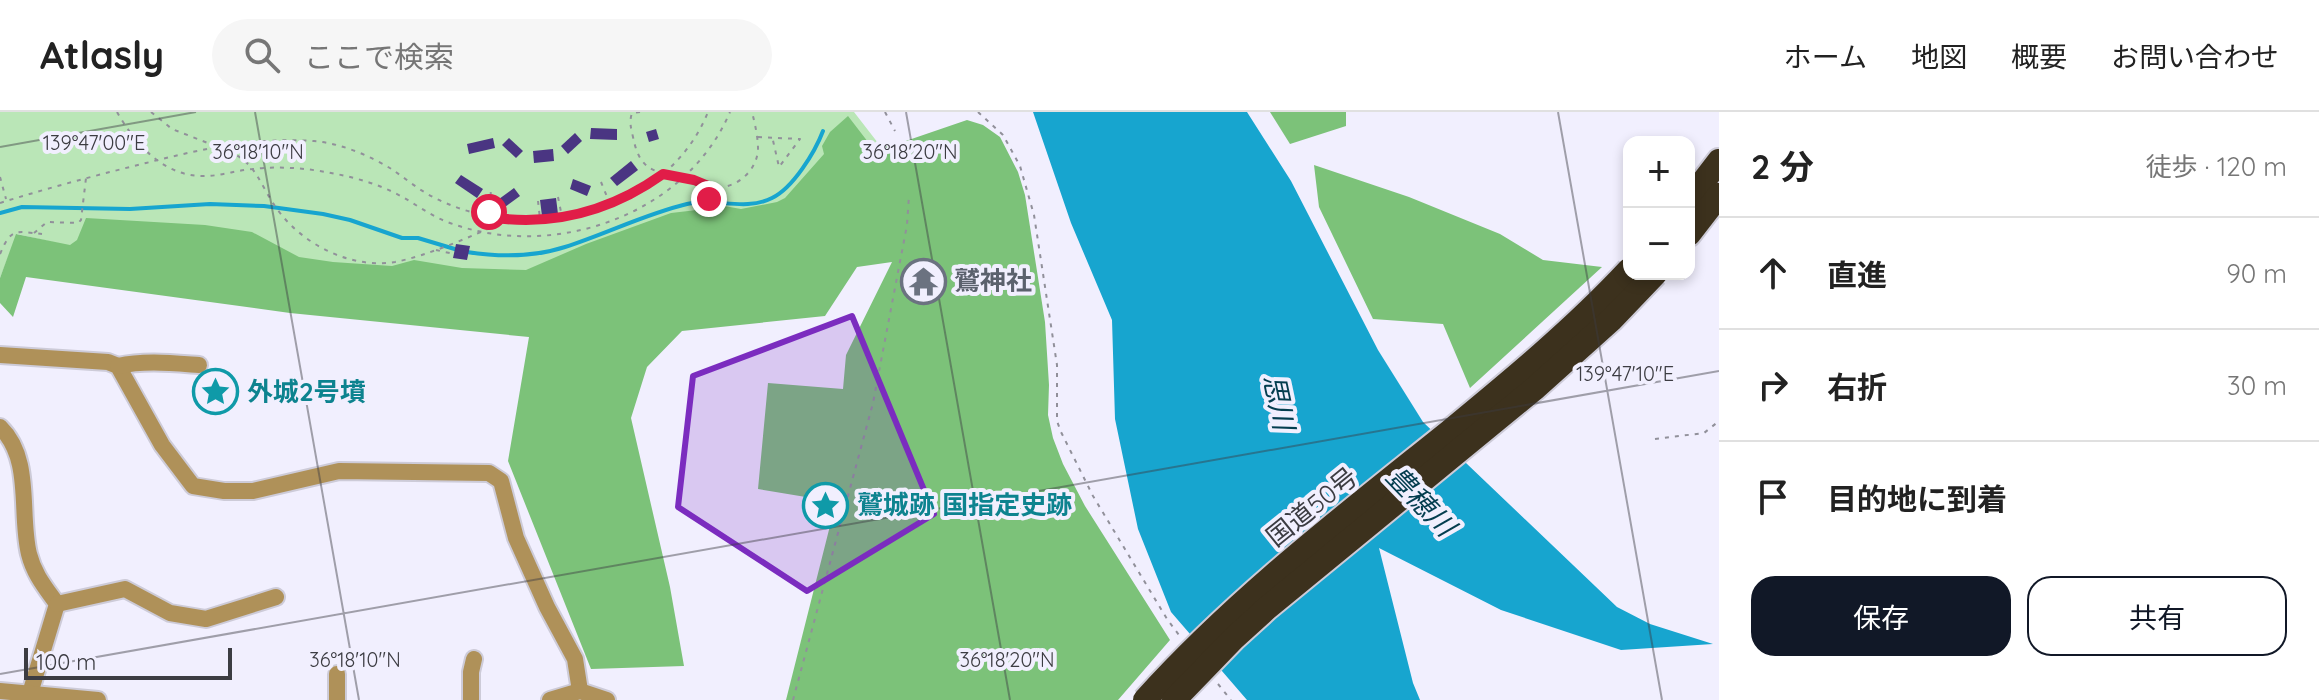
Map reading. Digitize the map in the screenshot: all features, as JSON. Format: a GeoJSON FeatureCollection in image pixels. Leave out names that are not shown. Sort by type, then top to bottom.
{"type":"FeatureCollection","features":[{"type":"Feature","properties":{"kind":"highway"},"geometry":{"type":"LineString","coordinates":[[1695,192],[1719,161]]}},
{"type":"Feature","properties":{"kind":"highway"},"geometry":{"type":"LineString","coordinates":[[1695,226],[1719,195]]}},
{"type":"Feature","properties":{"kind":"highway","name":"国道50号"},"geometry":{"type":"LineString","coordinates":[[1145,700],[1253,592],[1557,342],[1623,276]]}},
{"type":"Feature","properties":{"kind":"highway","name":"国道50号"},"geometry":{"type":"LineString","coordinates":[[1174,700],[1267,608],[1534,389],[1612,319],[1649,280]]}},
{"type":"Feature","properties":{"kind":"street"},"geometry":{"type":"LineString","coordinates":[[0,355],[108,362],[118,366],[128,363],[199,365]]}},
{"type":"Feature","properties":{"kind":"street"},"geometry":{"type":"LineString","coordinates":[[118,366],[162,445],[193,486],[224,491],[253,491],[339,471],[489,473],[501,481],[516,538],[575,659],[580,691]]}},
{"type":"Feature","properties":{"kind":"street"},"geometry":{"type":"LineString","coordinates":[[0,427],[19,458],[28,552],[36,575],[57,604]]}},
{"type":"Feature","properties":{"kind":"street"},"geometry":{"type":"LineString","coordinates":[[57,604],[125,589],[170,613],[206,619],[276,597]]}},
{"type":"Feature","properties":{"kind":"street"},"geometry":{"type":"LineString","coordinates":[[29,697],[57,604]]}},
{"type":"Feature","properties":{"kind":"street"},"geometry":{"type":"LineString","coordinates":[[471,700],[474,659]]}},
{"type":"Feature","properties":{"kind":"street"},"geometry":{"type":"LineString","coordinates":[[337,674],[337,700]]}},
{"type":"Feature","properties":{"kind":"street"},"geometry":{"type":"LineString","coordinates":[[0,691],[29,697],[98,700]]}},
{"type":"Feature","properties":{"kind":"street"},"geometry":{"type":"LineString","coordinates":[[550,700],[580,691],[607,700]]}},
{"type":"Feature","properties":{"kind":"path"},"geometry":{"type":"LineString","coordinates":[[117,112],[131,137],[157,160],[183,175],[207,176],[253,169],[307,170],[363,180],[395,193],[427,213],[481,233],[530,236],[599,227],[659,196],[682,178],[705,153],[730,112]]}},
{"type":"Feature","properties":{"kind":"path"},"geometry":{"type":"LineString","coordinates":[[151,112],[172,129],[236,153],[253,169],[279,212],[299,233],[347,259],[393,262],[481,233],[507,220]]}},
{"type":"Feature","properties":{"kind":"path"},"geometry":{"type":"LineString","coordinates":[[640,112],[632,113],[629,120],[635,149],[645,165],[653,171],[711,187],[730,186],[747,175],[757,157],[752,112]]}},
{"type":"Feature","properties":{"kind":"path"},"geometry":{"type":"LineString","coordinates":[[0,203],[216,146],[316,141],[346,149],[390,168],[433,197],[489,217],[507,220],[562,218],[610,205],[663,174],[690,145],[708,112]]}},
{"type":"Feature","properties":{"kind":"path"},"geometry":{"type":"LineString","coordinates":[[885,112],[895,131]]}},
{"type":"Feature","properties":{"kind":"path"},"geometry":{"type":"LineString","coordinates":[[978,112],[1003,135],[1020,166],[1034,215],[1057,365],[1057,421],[1061,432],[1101,509],[1167,619],[1184,640]]}},
{"type":"Feature","properties":{"kind":"path"},"geometry":{"type":"LineString","coordinates":[[757,137],[772,136],[800,139],[779,167],[772,136]]}},
{"type":"Feature","properties":{"kind":"path"},"geometry":{"type":"LineString","coordinates":[[0,177],[6,201]]}},
{"type":"Feature","properties":{"kind":"path"},"geometry":{"type":"LineString","coordinates":[[34,233],[47,222],[78,223],[81,220],[86,178]]}},
{"type":"Feature","properties":{"kind":"path"},"geometry":{"type":"LineString","coordinates":[[601,182],[610,205]]}},
{"type":"Feature","properties":{"kind":"path"},"geometry":{"type":"LineString","coordinates":[[710,206],[711,187]]}},
{"type":"Feature","properties":{"kind":"path"},"geometry":{"type":"LineString","coordinates":[[489,217],[491,190]]}},
{"type":"Feature","properties":{"kind":"path"},"geometry":{"type":"LineString","coordinates":[[793,700],[873,403],[907,225],[909,195]]}},
{"type":"Feature","properties":{"kind":"path"},"geometry":{"type":"LineString","coordinates":[[558,197],[562,218]]}},
{"type":"Feature","properties":{"kind":"path"},"geometry":{"type":"LineString","coordinates":[[538,201],[540,220]]}},
{"type":"Feature","properties":{"kind":"path"},"geometry":{"type":"LineString","coordinates":[[0,254],[7,237],[13,233],[42,234]]}},
{"type":"Feature","properties":{"kind":"path"},"geometry":{"type":"LineString","coordinates":[[435,249],[454,254]]}},
{"type":"Feature","properties":{"kind":"path"},"geometry":{"type":"LineString","coordinates":[[1655,439],[1704,433],[1719,421]]}},
{"type":"Feature","properties":{"kind":"path"},"geometry":{"type":"LineString","coordinates":[[1217,683],[1231,700]]}},
{"type":"Feature","properties":{"kind":"highlighted area"},"geometry":{"type":"Polygon","coordinates":[[[852,316],[934,514],[807,591],[678,507],[693,376],[852,316]]]}},
{"type":"Feature","properties":{"kind":"green space"},"geometry":{"type":"Polygon","coordinates":[[[0,112],[854,112],[878,143],[810,192],[751,220],[510,286],[70,246],[17,234],[0,278],[0,112]]]}},
{"type":"Feature","properties":{"kind":"green space"},"geometry":{"type":"Polygon","coordinates":[[[1270,112],[1346,112],[1346,126],[1290,144],[1270,112]]]}},
{"type":"Feature","properties":{"kind":"green space"},"geometry":{"type":"Polygon","coordinates":[[[848,116],[868,142],[894,145],[967,120],[983,125],[1000,137],[1018,172],[1025,195],[1045,322],[1048,415],[1053,438],[1085,506],[1170,640],[1118,700],[786,700],[836,502],[758,489],[768,383],[843,389],[846,355],[892,262],[857,267],[825,316],[682,331],[647,367],[631,418],[670,587],[684,666],[591,669],[508,461],[529,337],[290,313],[26,277],[13,317],[0,303],[0,278],[16,234],[70,245],[77,240],[86,218],[205,225],[252,232],[299,257],[333,262],[392,266],[414,260],[462,268],[526,270],[671,213],[697,210],[713,204],[741,209],[777,202],[785,198],[824,154],[822,146],[830,132],[848,116]]]}},
{"type":"Feature","properties":{"kind":"green space"},"geometry":{"type":"Polygon","coordinates":[[[1314,165],[1409,197],[1500,234],[1543,260],[1602,267],[1470,388],[1443,324],[1373,319],[1319,207],[1314,165]]]}},
{"type":"Feature","properties":{"kind":"water"},"geometry":{"type":"Polygon","coordinates":[[[1033,112],[1247,112],[1291,181],[1378,350],[1423,422],[1617,607],[1650,624],[1713,644],[1621,650],[1501,610],[1379,548],[1420,700],[1247,700],[1171,612],[1138,529],[1115,419],[1112,320],[1071,223],[1033,112]]]}},
{"type":"Feature","properties":{"kind":"building"},"geometry":{"type":"Polygon","coordinates":[[[591,128],[617,129],[617,140],[590,139],[591,128]]]}},
{"type":"Feature","properties":{"kind":"building"},"geometry":{"type":"Polygon","coordinates":[[[656,129],[659,139],[649,142],[646,132],[656,129]]]}},
{"type":"Feature","properties":{"kind":"building"},"geometry":{"type":"Polygon","coordinates":[[[575,133],[582,141],[568,154],[561,146],[575,133]]]}},
{"type":"Feature","properties":{"kind":"building"},"geometry":{"type":"Polygon","coordinates":[[[493,138],[495,148],[469,154],[467,144],[493,138]]]}},
{"type":"Feature","properties":{"kind":"building"},"geometry":{"type":"Polygon","coordinates":[[[509,138],[523,151],[516,158],[502,145],[509,138]]]}},
{"type":"Feature","properties":{"kind":"building"},"geometry":{"type":"Polygon","coordinates":[[[553,149],[554,161],[534,163],[533,151],[553,149]]]}},
{"type":"Feature","properties":{"kind":"building"},"geometry":{"type":"Polygon","coordinates":[[[631,161],[638,170],[617,186],[610,178],[631,161]]]}},
{"type":"Feature","properties":{"kind":"building"},"geometry":{"type":"Polygon","coordinates":[[[461,175],[483,189],[477,198],[455,183],[461,175]]]}},
{"type":"Feature","properties":{"kind":"building"},"geometry":{"type":"Polygon","coordinates":[[[573,179],[591,186],[587,196],[570,189],[573,179]]]}},
{"type":"Feature","properties":{"kind":"building"},"geometry":{"type":"Polygon","coordinates":[[[514,188],[520,196],[505,207],[499,199],[514,188]]]}},
{"type":"Feature","properties":{"kind":"building"},"geometry":{"type":"Polygon","coordinates":[[[556,198],[558,214],[542,216],[540,200],[556,198]]]}},
{"type":"Feature","properties":{"kind":"building"},"geometry":{"type":"Polygon","coordinates":[[[456,244],[470,246],[467,260],[453,258],[456,244]]]}},
{"type":"Feature","properties":{"kind":"waterway"},"geometry":{"type":"LineString","coordinates":[[467,252],[504,255],[541,253],[687,204],[761,202],[780,193],[795,178],[823,131]]}},
{"type":"Feature","properties":{"kind":"waterway"},"geometry":{"type":"LineString","coordinates":[[0,213],[22,207],[130,209],[210,204],[264,206],[350,220],[402,238],[418,238],[458,250]]}},
{"type":"Feature","properties":{"kind":"place","name":"鷲神社"},"geometry":{"type":"Point","coordinates":[923,281]}},
{"type":"Feature","properties":{"kind":"place","name":"外城2号墳"},"geometry":{"type":"Point","coordinates":[216,392]}},
{"type":"Feature","properties":{"kind":"place","name":"鷲城跡 国指定史跡"},"geometry":{"type":"Point","coordinates":[826,505]}},
{"type":"Feature","properties":{"kind":"route"},"geometry":{"type":"LineString","coordinates":[[489,212],[489,217],[528,221],[577,215],[610,205],[663,174],[711,187],[709,199]]}},
{"type":"Feature","properties":{"kind":"water label","name":"思川"},"geometry":{"type":"Point","coordinates":[1279,402]}},
{"type":"Feature","properties":{"kind":"water label","name":"豊穂川"},"geometry":{"type":"Point","coordinates":[1421,501]}}]}
